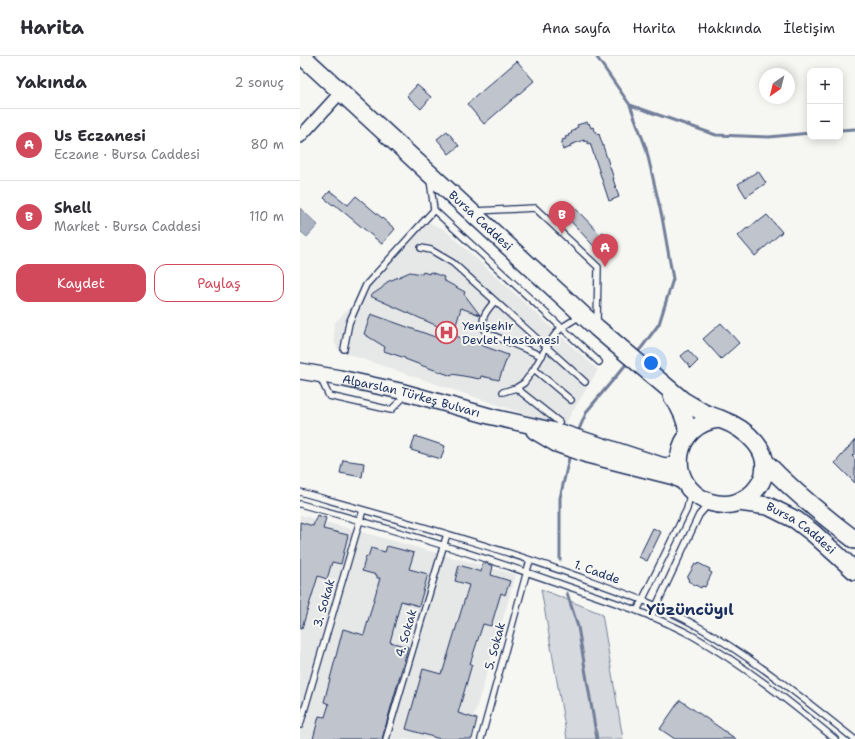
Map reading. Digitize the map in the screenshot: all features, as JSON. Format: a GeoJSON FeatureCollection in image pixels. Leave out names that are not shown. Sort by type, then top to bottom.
{"type":"FeatureCollection","features":[{"type":"Feature","properties":{"kind":"main road","name":"Bursa Caddesi"},"geometry":{"type":"LineString","coordinates":[[302,56],[582,315],[661,384],[693,408],[720,419]]}},
{"type":"Feature","properties":{"kind":"main road","name":"Alparslan Türkeş Bulvarı"},"geometry":{"type":"LineString","coordinates":[[300,371],[408,394],[522,425],[558,433],[589,448],[674,477],[688,486]]}},
{"type":"Feature","properties":{"kind":"main road","name":"Bursa Caddesi"},"geometry":{"type":"LineString","coordinates":[[661,384],[679,405],[688,427],[688,435]]}},
{"type":"Feature","properties":{"kind":"main road"},"geometry":{"type":"LineString","coordinates":[[720,419],[733,424],[746,433],[757,444],[765,462],[763,477],[757,490],[749,497],[730,505],[715,504],[701,498],[688,486],[680,466],[679,457],[688,435],[697,426],[709,420],[720,419]]}},
{"type":"Feature","properties":{"kind":"main road","name":"Alparslan Türkeş Bulvarı"},"geometry":{"type":"LineString","coordinates":[[589,448],[664,466],[673,465],[679,457]]}},
{"type":"Feature","properties":{"kind":"main road","name":"Bursa Caddesi"},"geometry":{"type":"LineString","coordinates":[[765,462],[794,491],[826,519],[855,540]]}},
{"type":"Feature","properties":{"kind":"main road","name":"Bursa Caddesi"},"geometry":{"type":"LineString","coordinates":[[739,502],[768,506],[796,520],[813,533],[855,571]]}},
{"type":"Feature","properties":{"kind":"street"},"geometry":{"type":"LineString","coordinates":[[300,137],[341,92]]}},
{"type":"Feature","properties":{"kind":"lane"},"geometry":{"type":"LineString","coordinates":[[429,174],[434,210],[599,362]]}},
{"type":"Feature","properties":{"kind":"lane"},"geometry":{"type":"LineString","coordinates":[[470,211],[535,208],[598,267],[597,328]]}},
{"type":"Feature","properties":{"kind":"lane"},"geometry":{"type":"LineString","coordinates":[[344,349],[349,323],[366,285],[434,210]]}},
{"type":"Feature","properties":{"kind":"lane"},"geometry":{"type":"LineString","coordinates":[[421,248],[431,250],[453,263],[585,382]]}},
{"type":"Feature","properties":{"kind":"lane"},"geometry":{"type":"LineString","coordinates":[[495,301],[484,314],[483,326],[487,333],[542,356]]}},
{"type":"Feature","properties":{"kind":"lane"},"geometry":{"type":"LineString","coordinates":[[503,392],[516,388],[529,378],[546,348],[561,328],[582,315]]}},
{"type":"Feature","properties":{"kind":"lane"},"geometry":{"type":"LineString","coordinates":[[534,369],[571,400]]}},
{"type":"Feature","properties":{"kind":"lane"},"geometry":{"type":"LineString","coordinates":[[516,388],[558,433]]}},
{"type":"Feature","properties":{"kind":"lane"},"geometry":{"type":"LineString","coordinates":[[637,611],[687,509],[690,499],[688,486]]}},
{"type":"Feature","properties":{"kind":"lane","name":"1. Cadde"},"geometry":{"type":"LineString","coordinates":[[300,492],[447,534],[530,560],[657,606],[697,626],[747,657],[804,699],[854,739]]}},
{"type":"Feature","properties":{"kind":"lane","name":"1. Cadde"},"geometry":{"type":"LineString","coordinates":[[300,504],[443,545],[527,572],[651,617],[692,636],[728,658],[770,687],[835,739]]}},
{"type":"Feature","properties":{"kind":"lane"},"geometry":{"type":"LineString","coordinates":[[651,617],[699,515],[706,507],[715,504]]}},
{"type":"Feature","properties":{"kind":"lane","name":"3. Sokak"},"geometry":{"type":"LineString","coordinates":[[300,725],[363,510]]}},
{"type":"Feature","properties":{"kind":"lane","name":"4. Sokak"},"geometry":{"type":"LineString","coordinates":[[386,739],[447,534]]}},
{"type":"Feature","properties":{"kind":"lane","name":"5. Sokak"},"geometry":{"type":"LineString","coordinates":[[481,739],[530,560]]}},
{"type":"Feature","properties":{"kind":"shaded area"},"geometry":{"type":"Polygon","coordinates":[[[300,208],[318,225],[307,237],[300,231],[300,208]]]}},
{"type":"Feature","properties":{"kind":"shaded area","name":"Yenişehir Devlet Hastanesi"},"geometry":{"type":"Polygon","coordinates":[[[428,222],[444,229],[598,370],[563,427],[339,351],[334,342],[334,324],[428,222]]]}},
{"type":"Feature","properties":{"kind":"shaded area"},"geometry":{"type":"Polygon","coordinates":[[[300,515],[516,575],[467,739],[300,739],[300,515]]]}},
{"type":"Feature","properties":{"kind":"shaded area"},"geometry":{"type":"Polygon","coordinates":[[[541,589],[602,614],[623,739],[567,739],[541,589]]]}},
{"type":"Feature","properties":{"kind":"building"},"geometry":{"type":"Polygon","coordinates":[[[517,61],[534,81],[484,124],[467,104],[517,61]]]}},
{"type":"Feature","properties":{"kind":"building"},"geometry":{"type":"Polygon","coordinates":[[[417,85],[431,97],[421,109],[407,96],[417,85]]]}},
{"type":"Feature","properties":{"kind":"building"},"geometry":{"type":"Polygon","coordinates":[[[587,122],[591,128],[593,127],[594,131],[596,131],[598,135],[599,134],[614,179],[619,197],[609,201],[590,143],[588,144],[587,141],[585,142],[584,140],[570,145],[571,147],[563,150],[561,143],[563,142],[562,140],[566,139],[565,137],[569,136],[568,135],[578,127],[577,125],[587,122]]]}},
{"type":"Feature","properties":{"kind":"building"},"geometry":{"type":"Polygon","coordinates":[[[447,131],[459,146],[449,154],[437,139],[447,131]]]}},
{"type":"Feature","properties":{"kind":"building"},"geometry":{"type":"Polygon","coordinates":[[[758,171],[766,183],[746,197],[738,184],[758,171]]]}},
{"type":"Feature","properties":{"kind":"building"},"geometry":{"type":"Polygon","coordinates":[[[330,191],[348,205],[356,196],[395,229],[382,244],[334,204],[333,205],[324,198],[330,191]]]}},
{"type":"Feature","properties":{"kind":"building"},"geometry":{"type":"Polygon","coordinates":[[[573,206],[600,234],[603,232],[615,245],[603,256],[565,215],[573,206]]]}},
{"type":"Feature","properties":{"kind":"building"},"geometry":{"type":"Polygon","coordinates":[[[767,215],[782,232],[755,256],[738,236],[747,228],[748,229],[767,215]]]}},
{"type":"Feature","properties":{"kind":"building"},"geometry":{"type":"Polygon","coordinates":[[[410,272],[422,274],[423,272],[429,274],[430,272],[444,277],[443,280],[465,292],[464,294],[480,315],[461,308],[453,335],[508,355],[499,380],[481,376],[480,379],[452,374],[452,376],[384,351],[385,347],[364,334],[371,314],[438,338],[442,328],[370,296],[382,288],[387,282],[410,272]]]}},
{"type":"Feature","properties":{"kind":"building"},"geometry":{"type":"Polygon","coordinates":[[[721,323],[739,343],[721,359],[703,339],[721,323]]]}},
{"type":"Feature","properties":{"kind":"building"},"geometry":{"type":"Polygon","coordinates":[[[688,350],[698,361],[691,368],[681,356],[688,350]]]}},
{"type":"Feature","properties":{"kind":"building"},"geometry":{"type":"Polygon","coordinates":[[[415,436],[445,446],[441,459],[411,450],[415,436]]]}},
{"type":"Feature","properties":{"kind":"building"},"geometry":{"type":"Polygon","coordinates":[[[855,440],[855,453],[852,456],[855,459],[855,483],[835,463],[855,440]]]}},
{"type":"Feature","properties":{"kind":"building"},"geometry":{"type":"Polygon","coordinates":[[[343,460],[364,463],[362,477],[340,473],[343,460]]]}},
{"type":"Feature","properties":{"kind":"building"},"geometry":{"type":"Polygon","coordinates":[[[317,515],[326,518],[323,529],[348,535],[341,564],[332,562],[327,579],[318,576],[302,628],[300,628],[300,522],[313,526],[317,515]]]}},
{"type":"Feature","properties":{"kind":"building"},"geometry":{"type":"Polygon","coordinates":[[[653,528],[661,532],[647,561],[639,557],[653,528]]]}},
{"type":"Feature","properties":{"kind":"building"},"geometry":{"type":"Polygon","coordinates":[[[387,546],[414,553],[409,569],[428,574],[419,606],[401,601],[390,642],[408,647],[382,739],[313,739],[319,716],[325,717],[329,704],[324,702],[343,629],[364,635],[380,578],[377,578],[377,575],[362,571],[366,556],[368,557],[371,548],[385,552],[387,546]]]}},
{"type":"Feature","properties":{"kind":"building"},"geometry":{"type":"Polygon","coordinates":[[[483,562],[493,566],[491,575],[510,581],[505,595],[501,593],[491,626],[483,624],[470,664],[472,664],[458,713],[477,719],[472,739],[440,739],[406,729],[423,669],[441,674],[443,671],[469,585],[455,581],[459,565],[481,572],[483,562]]]}},
{"type":"Feature","properties":{"kind":"building"},"geometry":{"type":"Polygon","coordinates":[[[698,563],[710,569],[709,571],[712,573],[705,587],[702,586],[701,588],[688,581],[689,579],[687,578],[695,564],[697,565],[698,563]]]}},
{"type":"Feature","properties":{"kind":"building"},"geometry":{"type":"Polygon","coordinates":[[[680,700],[736,739],[675,739],[660,729],[680,700]]]}},
{"type":"Feature","properties":{"kind":"waterway"},"geometry":{"type":"LineString","coordinates":[[596,56],[630,105],[646,148],[662,217],[673,279],[659,324],[636,354]]}},
{"type":"Feature","properties":{"kind":"waterway"},"geometry":{"type":"LineString","coordinates":[[630,105],[716,135],[769,137],[807,133]]}},
{"type":"Feature","properties":{"kind":"waterway"},"geometry":{"type":"LineString","coordinates":[[843,130],[855,129]]}},
{"type":"Feature","properties":{"kind":"waterway"},"geometry":{"type":"LineString","coordinates":[[577,434],[587,411],[628,362]]}},
{"type":"Feature","properties":{"kind":"waterway"},"geometry":{"type":"LineString","coordinates":[[560,560],[560,498],[570,454]]}},
{"type":"Feature","properties":{"kind":"waterway"},"geometry":{"type":"LineString","coordinates":[[567,593],[578,627],[597,739]]}},
{"type":"Feature","properties":{"kind":"place","name":"Shell"},"geometry":{"type":"Point","coordinates":[562,234]}},
{"type":"Feature","properties":{"kind":"place","name":"Us Eczanesi"},"geometry":{"type":"Point","coordinates":[605,267]}},
{"type":"Feature","properties":{"kind":"place","name":"Yenişehir Devlet Hastanesi"},"geometry":{"type":"Point","coordinates":[446,333]}},
{"type":"Feature","properties":{"kind":"district","name":"Yüzüncüyıl"},"geometry":{"type":"Point","coordinates":[690,609]}}]}
